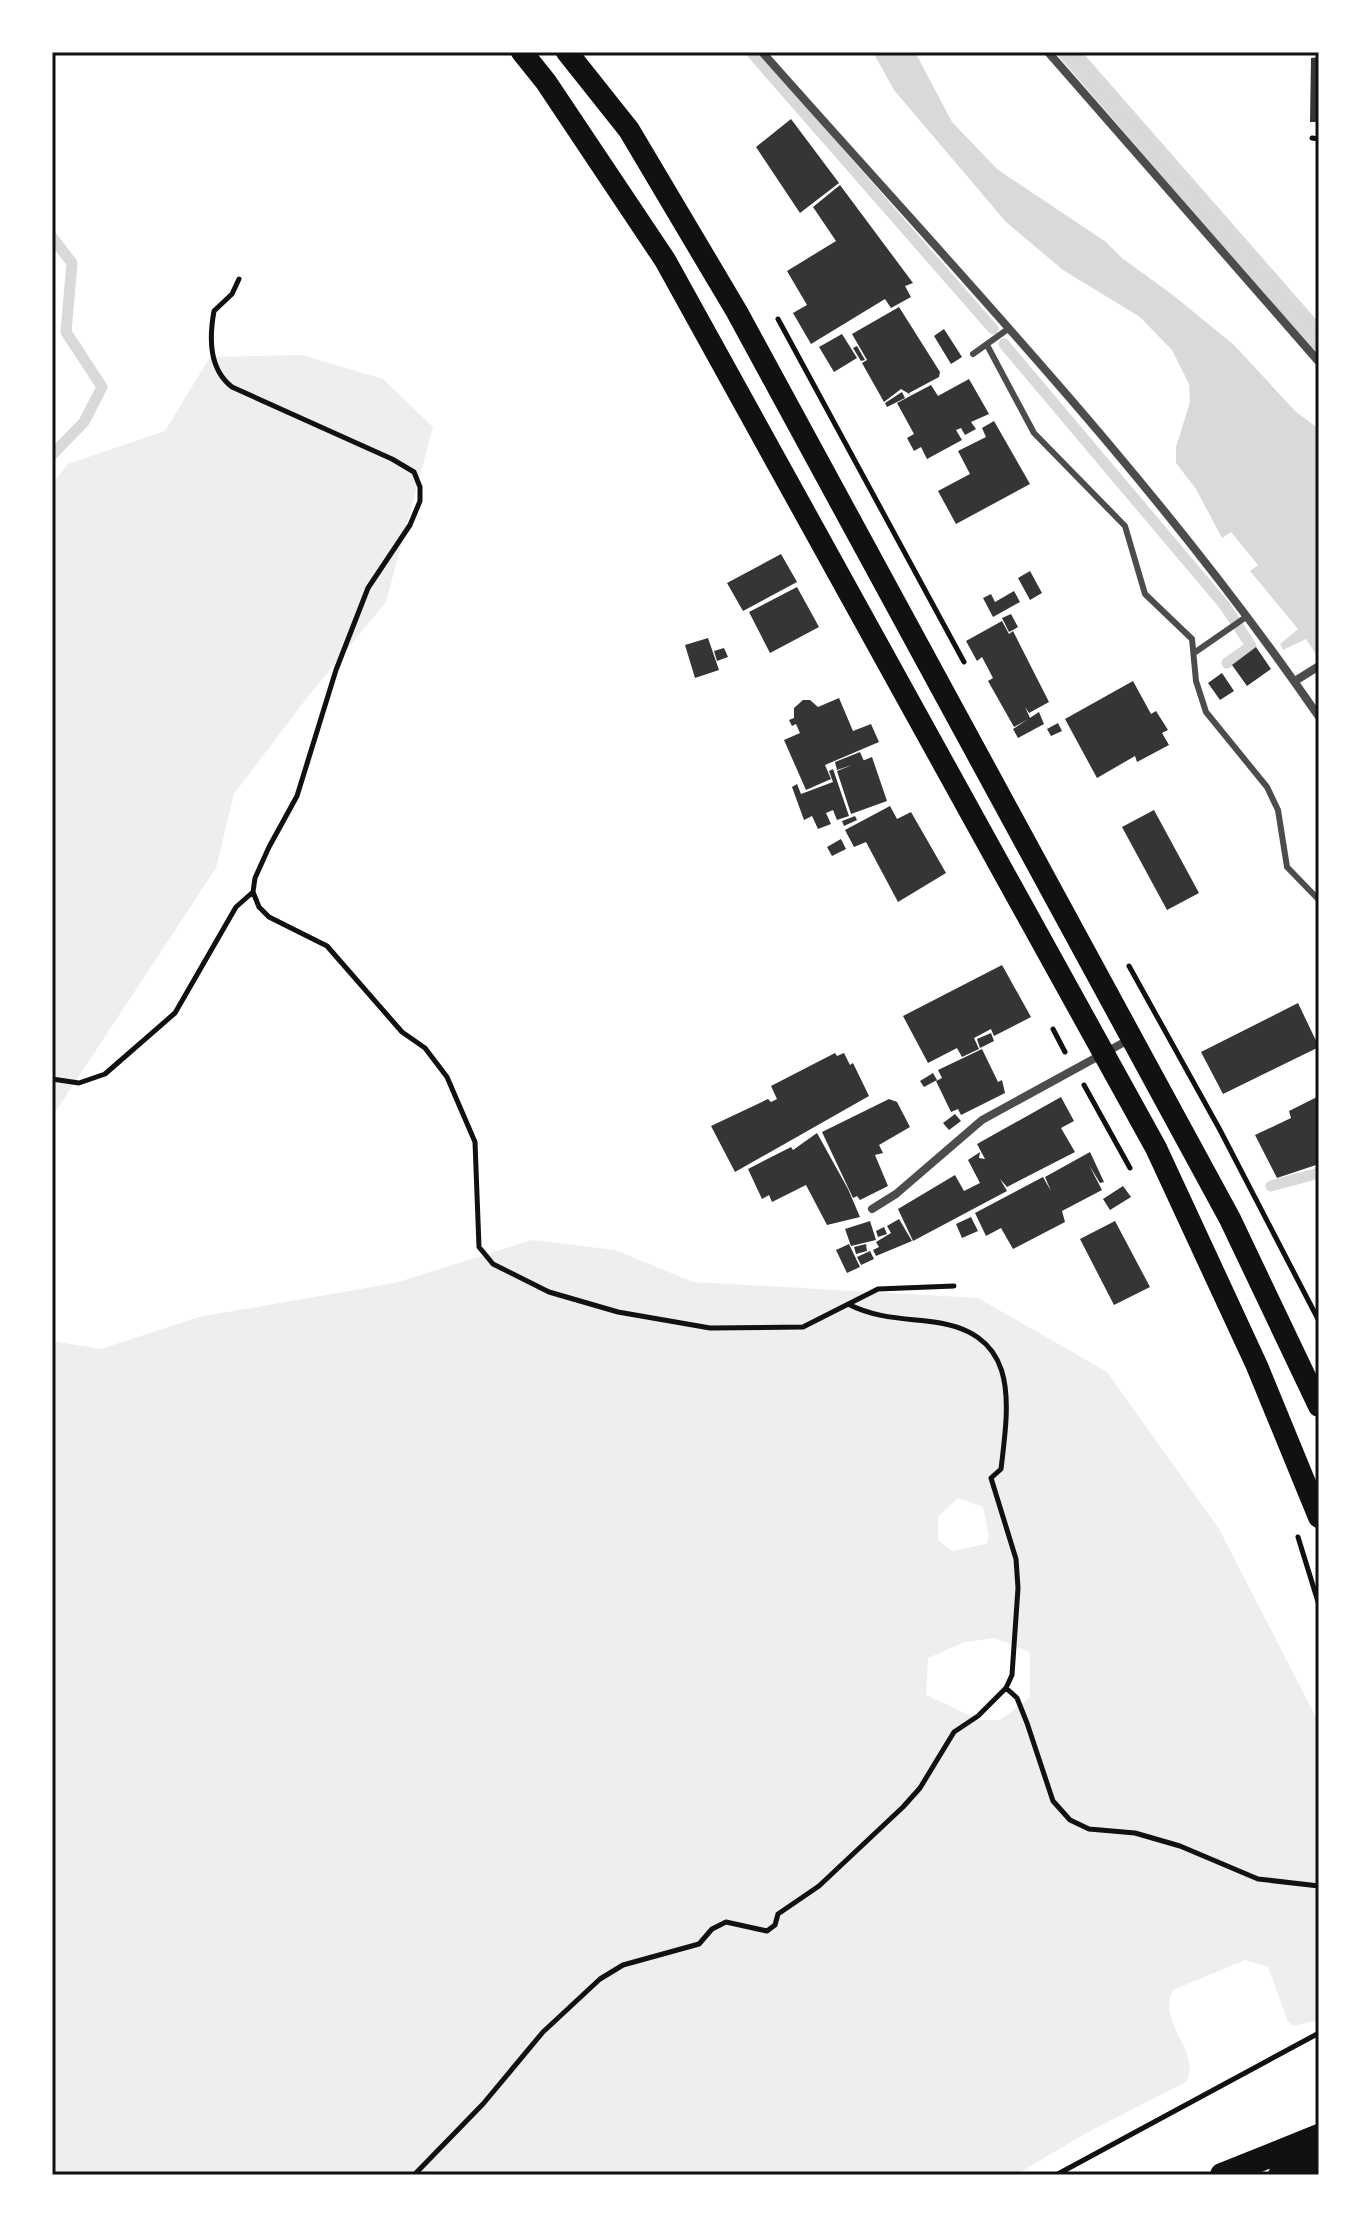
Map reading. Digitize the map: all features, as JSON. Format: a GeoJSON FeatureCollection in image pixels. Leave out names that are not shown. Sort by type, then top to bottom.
{"type":"FeatureCollection","features":[{"type":"Feature","properties":{"kind":"highway"},"geometry":{"type":"LineString","coordinates":[[522,52],[546,82],[665,260],[1156,1148],[1257,1366],[1319,1517]]}},
{"type":"Feature","properties":{"kind":"highway"},"geometry":{"type":"LineString","coordinates":[[567,52],[629,130],[737,312],[1230,1219],[1319,1406]]}},
{"type":"Feature","properties":{"kind":"highway"},"geometry":{"type":"LineString","coordinates":[[1222,2175],[1319,2136]]}},
{"type":"Feature","properties":{"kind":"highway"},"geometry":{"type":"LineString","coordinates":[[1280,2175],[1319,2159]]}},
{"type":"Feature","properties":{"kind":"street"},"geometry":{"type":"LineString","coordinates":[[762,52],[1008,329],[1171,521],[1295,681],[1319,717]]}},
{"type":"Feature","properties":{"kind":"street"},"geometry":{"type":"LineString","coordinates":[[1048,52],[1319,362]]}},
{"type":"Feature","properties":{"kind":"street"},"geometry":{"type":"LineString","coordinates":[[1295,681],[1319,666]]}},
{"type":"Feature","properties":{"kind":"street"},"geometry":{"type":"LineString","coordinates":[[872,1209],[896,1194],[982,1120],[1132,1038]]}},
{"type":"Feature","properties":{"kind":"lane"},"geometry":{"type":"LineString","coordinates":[[973,354],[1008,329]]}},
{"type":"Feature","properties":{"kind":"lane"},"geometry":{"type":"LineString","coordinates":[[987,345],[1034,433],[1120,517],[1145,594],[1187,630],[1194,653],[1196,681],[1206,712],[1267,787],[1278,810],[1287,867],[1319,900]]}},
{"type":"Feature","properties":{"kind":"lane"},"geometry":{"type":"LineString","coordinates":[[1194,653],[1246,617]]}},
{"type":"Feature","properties":{"kind":"path"},"geometry":{"type":"LineString","coordinates":[[239,279],[232,294],[214,311],[212,345],[219,377],[232,387],[392,459],[414,472],[420,487],[420,501],[410,525],[368,588],[318,722],[297,796],[269,847],[255,878],[253,892],[259,907],[269,917],[327,946],[402,1032],[425,1048],[447,1077],[475,1142],[479,1247],[493,1264],[511,1276],[584,1303],[710,1328],[803,1327],[887,1286],[954,1286]]}},
{"type":"Feature","properties":{"kind":"path"},"geometry":{"type":"LineString","coordinates":[[52,1079],[79,1083],[105,1074],[175,1013],[236,907],[253,892]]}},
{"type":"Feature","properties":{"kind":"path"},"geometry":{"type":"LineString","coordinates":[[52,1087],[62,1082]]}},
{"type":"Feature","properties":{"kind":"path"},"geometry":{"type":"LineString","coordinates":[[414,2175],[474,2114],[543,2032],[600,1979],[623,1965],[699,1944],[712,1929],[726,1922],[767,1931],[775,1925],[778,1914],[819,1886],[903,1807],[920,1788],[954,1732],[978,1716],[1006,1688],[1012,1675],[1016,1649],[1018,1588],[1011,1536],[991,1485],[991,1478],[1001,1469],[1006,1429],[1006,1381],[1000,1360],[974,1334],[956,1327],[889,1318],[848,1303]]}},
{"type":"Feature","properties":{"kind":"path"},"geometry":{"type":"LineString","coordinates":[[1006,1688],[1017,1698],[1053,1801],[1070,1820],[1089,1829],[1135,1833],[1180,1846],[1258,1879],[1319,1886]]}},
{"type":"Feature","properties":{"kind":"path"},"geometry":{"type":"LineString","coordinates":[[1056,2175],[1319,2033]]}},
{"type":"Feature","properties":{"kind":"shaded area"},"geometry":{"type":"Polygon","coordinates":[[[873,52],[915,52],[952,122],[997,169],[1106,242],[1122,258],[1174,296],[1234,345],[1296,412],[1319,429],[1319,659],[1306,639],[1283,650],[1280,644],[1298,629],[1250,571],[1258,565],[1231,532],[1222,538],[1196,489],[1176,463],[1176,447],[1190,402],[1189,384],[1172,350],[1140,317],[1063,270],[1006,222],[894,90],[873,52]]]}},
{"type":"Feature","properties":{"kind":"shaded area"},"geometry":{"type":"Polygon","coordinates":[[[1055,52],[1071,52],[1319,335],[1319,358],[1055,52]]]}},
{"type":"Feature","properties":{"kind":"shaded area"},"geometry":{"type":"Polygon","coordinates":[[[302,355],[383,379],[433,427],[386,602],[309,695],[234,794],[216,868],[52,1117],[52,484],[68,464],[165,431],[210,357],[302,355]]]}},
{"type":"Feature","properties":{"kind":"shaded area"},"geometry":{"type":"Polygon","coordinates":[[[532,1240],[615,1250],[693,1282],[978,1298],[1107,1372],[1218,1527],[1319,1723],[1319,2020],[1294,2026],[1288,2022],[1268,1967],[1245,1960],[1173,1990],[1169,2002],[1170,2014],[1189,2060],[1190,2071],[1186,2082],[1090,2131],[1015,2175],[52,2175],[52,1341],[101,1349],[199,1317],[395,1283],[532,1240]],[[958,1498],[938,1517],[938,1540],[952,1551],[986,1544],[989,1537],[983,1507],[958,1498]],[[995,1638],[965,1642],[928,1658],[926,1695],[979,1720],[1000,1720],[1030,1698],[1030,1652],[995,1638]]]}},
{"type":"Feature","properties":{"kind":"building"},"geometry":{"type":"Polygon","coordinates":[[[1319,57],[1319,122],[1310,122],[1311,58],[1319,57]]]}},
{"type":"Feature","properties":{"kind":"building"},"geometry":{"type":"Polygon","coordinates":[[[791,119],[839,183],[800,213],[756,147],[791,119]]]}},
{"type":"Feature","properties":{"kind":"building"},"geometry":{"type":"Polygon","coordinates":[[[840,185],[913,283],[905,286],[911,297],[891,308],[885,299],[811,344],[793,313],[807,305],[787,271],[836,241],[813,207],[840,185]]]}},
{"type":"Feature","properties":{"kind":"building"},"geometry":{"type":"Polygon","coordinates":[[[899,307],[940,372],[939,377],[909,393],[911,395],[901,389],[884,402],[862,363],[867,360],[852,334],[899,307]]]}},
{"type":"Feature","properties":{"kind":"building"},"geometry":{"type":"Polygon","coordinates":[[[944,329],[962,357],[951,364],[934,336],[944,329]]]}},
{"type":"Feature","properties":{"kind":"building"},"geometry":{"type":"Polygon","coordinates":[[[842,334],[857,358],[834,372],[819,347],[842,334]]]}},
{"type":"Feature","properties":{"kind":"building"},"geometry":{"type":"Polygon","coordinates":[[[857,346],[865,360],[861,361],[853,348],[857,346]]]}},
{"type":"Feature","properties":{"kind":"building"},"geometry":{"type":"Polygon","coordinates":[[[969,379],[989,414],[971,422],[976,429],[965,435],[961,428],[956,430],[962,440],[927,459],[921,447],[914,451],[907,438],[914,434],[897,403],[931,385],[938,396],[969,379]]]}},
{"type":"Feature","properties":{"kind":"building"},"geometry":{"type":"Polygon","coordinates":[[[902,392],[905,398],[887,407],[885,403],[902,392]]]}},
{"type":"Feature","properties":{"kind":"building"},"geometry":{"type":"Polygon","coordinates":[[[994,421],[1030,484],[956,524],[938,491],[970,474],[958,451],[986,437],[982,428],[994,421]]]}},
{"type":"Feature","properties":{"kind":"building"},"geometry":{"type":"Polygon","coordinates":[[[781,554],[797,582],[743,611],[727,583],[781,554]]]}},
{"type":"Feature","properties":{"kind":"building"},"geometry":{"type":"Polygon","coordinates":[[[1030,571],[1042,593],[1030,600],[1018,578],[1030,571]]]}},
{"type":"Feature","properties":{"kind":"building"},"geometry":{"type":"Polygon","coordinates":[[[797,587],[819,627],[770,653],[749,612],[797,587]]]}},
{"type":"Feature","properties":{"kind":"building"},"geometry":{"type":"Polygon","coordinates":[[[1014,591],[1020,602],[993,617],[983,598],[991,594],[995,602],[1014,591]]]}},
{"type":"Feature","properties":{"kind":"building"},"geometry":{"type":"Polygon","coordinates":[[[1011,614],[1018,627],[1009,632],[1002,618],[1011,614]]]}},
{"type":"Feature","properties":{"kind":"building"},"geometry":{"type":"Polygon","coordinates":[[[1002,621],[1009,634],[1013,631],[1049,702],[1029,713],[1025,707],[1030,718],[1014,727],[988,681],[993,678],[982,657],[977,661],[966,641],[1002,621]]]}},
{"type":"Feature","properties":{"kind":"building"},"geometry":{"type":"Polygon","coordinates":[[[708,638],[719,670],[695,678],[685,645],[708,638]]]}},
{"type":"Feature","properties":{"kind":"building"},"geometry":{"type":"Polygon","coordinates":[[[1256,647],[1271,669],[1247,686],[1232,665],[1256,647]]]}},
{"type":"Feature","properties":{"kind":"building"},"geometry":{"type":"Polygon","coordinates":[[[724,648],[728,657],[717,661],[714,651],[724,648]]]}},
{"type":"Feature","properties":{"kind":"building"},"geometry":{"type":"Polygon","coordinates":[[[1222,673],[1234,691],[1220,700],[1208,683],[1222,673]]]}},
{"type":"Feature","properties":{"kind":"building"},"geometry":{"type":"Polygon","coordinates":[[[1133,681],[1151,714],[1156,711],[1168,730],[1162,733],[1169,745],[1137,762],[1135,756],[1097,778],[1065,719],[1133,681]]]}},
{"type":"Feature","properties":{"kind":"building"},"geometry":{"type":"Polygon","coordinates":[[[839,698],[853,731],[871,724],[879,742],[825,765],[831,779],[806,790],[784,740],[800,733],[796,724],[792,726],[789,720],[794,718],[794,708],[803,700],[810,700],[818,707],[839,698]]]}},
{"type":"Feature","properties":{"kind":"building"},"geometry":{"type":"Polygon","coordinates":[[[1039,712],[1044,724],[1018,738],[1013,729],[1039,712]]]}},
{"type":"Feature","properties":{"kind":"building"},"geometry":{"type":"Polygon","coordinates":[[[1058,723],[1062,731],[1051,736],[1047,729],[1058,723]]]}},
{"type":"Feature","properties":{"kind":"building"},"geometry":{"type":"Polygon","coordinates":[[[860,752],[864,761],[837,770],[835,762],[860,752]]]}},
{"type":"Feature","properties":{"kind":"building"},"geometry":{"type":"Polygon","coordinates":[[[872,757],[887,801],[851,814],[837,771],[872,757]]]}},
{"type":"Feature","properties":{"kind":"building"},"geometry":{"type":"Polygon","coordinates":[[[833,769],[849,816],[837,820],[833,810],[826,813],[831,824],[818,829],[812,816],[804,820],[792,787],[797,784],[801,794],[833,782],[829,771],[833,769]]]}},
{"type":"Feature","properties":{"kind":"building"},"geometry":{"type":"Polygon","coordinates":[[[890,806],[897,819],[911,812],[946,873],[898,902],[866,842],[854,847],[845,830],[890,806]]]}},
{"type":"Feature","properties":{"kind":"building"},"geometry":{"type":"Polygon","coordinates":[[[1154,810],[1199,893],[1167,910],[1122,827],[1154,810]]]}},
{"type":"Feature","properties":{"kind":"building"},"geometry":{"type":"Polygon","coordinates":[[[855,816],[857,820],[844,826],[842,821],[855,816]]]}},
{"type":"Feature","properties":{"kind":"building"},"geometry":{"type":"Polygon","coordinates":[[[841,839],[846,849],[832,856],[827,847],[841,839]]]}},
{"type":"Feature","properties":{"kind":"building"},"geometry":{"type":"Polygon","coordinates":[[[1002,965],[1031,1017],[994,1036],[991,1029],[974,1038],[979,1049],[962,1057],[957,1048],[928,1063],[903,1016],[1002,965]]]}},
{"type":"Feature","properties":{"kind":"building"},"geometry":{"type":"Polygon","coordinates":[[[1298,1003],[1319,1047],[1223,1094],[1201,1052],[1298,1003]]]}},
{"type":"Feature","properties":{"kind":"building"},"geometry":{"type":"Polygon","coordinates":[[[991,1033],[994,1041],[980,1048],[977,1039],[991,1033]]]}},
{"type":"Feature","properties":{"kind":"building"},"geometry":{"type":"Polygon","coordinates":[[[982,1049],[998,1082],[1002,1080],[1005,1093],[961,1115],[958,1109],[951,1112],[936,1081],[942,1078],[938,1070],[982,1049]]]}},
{"type":"Feature","properties":{"kind":"building"},"geometry":{"type":"Polygon","coordinates":[[[835,1053],[837,1056],[844,1053],[850,1065],[853,1063],[869,1096],[735,1172],[711,1126],[768,1099],[771,1102],[777,1099],[771,1086],[835,1053]]]}},
{"type":"Feature","properties":{"kind":"building"},"geometry":{"type":"Polygon","coordinates":[[[933,1073],[937,1080],[924,1087],[920,1081],[933,1073]]]}},
{"type":"Feature","properties":{"kind":"building"},"geometry":{"type":"Polygon","coordinates":[[[1319,1096],[1319,1164],[1277,1178],[1255,1135],[1291,1118],[1289,1111],[1319,1096]]]}},
{"type":"Feature","properties":{"kind":"building"},"geometry":{"type":"Polygon","coordinates":[[[1061,1097],[1074,1121],[1061,1128],[1075,1152],[1007,1187],[1000,1179],[1007,1191],[913,1241],[898,1209],[955,1175],[964,1191],[980,1183],[968,1160],[980,1152],[979,1158],[985,1159],[977,1144],[1061,1097]]]}},
{"type":"Feature","properties":{"kind":"building"},"geometry":{"type":"Polygon","coordinates":[[[889,1099],[897,1102],[910,1127],[879,1145],[883,1153],[875,1155],[888,1186],[860,1200],[857,1196],[853,1198],[822,1132],[889,1099]]]}},
{"type":"Feature","properties":{"kind":"building"},"geometry":{"type":"Polygon","coordinates":[[[955,1114],[961,1121],[949,1130],[943,1123],[955,1114]]]}},
{"type":"Feature","properties":{"kind":"building"},"geometry":{"type":"Polygon","coordinates":[[[817,1133],[860,1217],[827,1225],[806,1185],[772,1202],[769,1195],[762,1199],[748,1169],[791,1147],[793,1150],[817,1133]]]}},
{"type":"Feature","properties":{"kind":"building"},"geometry":{"type":"Polygon","coordinates":[[[1090,1152],[1104,1182],[1100,1183],[1089,1165],[1102,1190],[1062,1211],[1065,1222],[1013,1249],[1001,1228],[986,1236],[975,1213],[1043,1177],[1051,1191],[1045,1177],[1090,1152]]]}},
{"type":"Feature","properties":{"kind":"building"},"geometry":{"type":"Polygon","coordinates":[[[1123,1186],[1131,1197],[1110,1210],[1103,1199],[1123,1186]]]}},
{"type":"Feature","properties":{"kind":"building"},"geometry":{"type":"Polygon","coordinates":[[[971,1217],[978,1231],[962,1238],[956,1224],[971,1217]]]}},
{"type":"Feature","properties":{"kind":"building"},"geometry":{"type":"Polygon","coordinates":[[[899,1219],[912,1241],[876,1256],[873,1250],[879,1247],[876,1242],[891,1233],[887,1226],[899,1219]]]}},
{"type":"Feature","properties":{"kind":"building"},"geometry":{"type":"Polygon","coordinates":[[[870,1221],[876,1240],[851,1246],[845,1229],[870,1221]]]}},
{"type":"Feature","properties":{"kind":"building"},"geometry":{"type":"Polygon","coordinates":[[[1115,1221],[1150,1287],[1114,1305],[1080,1239],[1115,1221]]]}},
{"type":"Feature","properties":{"kind":"building"},"geometry":{"type":"Polygon","coordinates":[[[884,1227],[887,1234],[878,1237],[876,1231],[884,1227]]]}},
{"type":"Feature","properties":{"kind":"building"},"geometry":{"type":"Polygon","coordinates":[[[849,1244],[860,1267],[847,1273],[836,1250],[849,1244]]]}},
{"type":"Feature","properties":{"kind":"building"},"geometry":{"type":"Polygon","coordinates":[[[866,1244],[867,1251],[856,1254],[854,1247],[866,1244]]]}},
{"type":"Feature","properties":{"kind":"building"},"geometry":{"type":"Polygon","coordinates":[[[870,1251],[874,1259],[861,1265],[857,1257],[870,1251]]]}},
{"type":"Feature","properties":{"kind":"waterway"},"geometry":{"type":"LineString","coordinates":[[751,52],[993,329]]}},
{"type":"Feature","properties":{"kind":"waterway"},"geometry":{"type":"LineString","coordinates":[[1075,52],[1319,331]]}},
{"type":"Feature","properties":{"kind":"waterway"},"geometry":{"type":"LineString","coordinates":[[52,237],[72,263],[66,332],[102,387],[84,422],[52,455]]}},
{"type":"Feature","properties":{"kind":"waterway"},"geometry":{"type":"LineString","coordinates":[[1004,344],[1225,606],[1251,646],[1227,663]]}},
{"type":"Feature","properties":{"kind":"waterway"},"geometry":{"type":"LineString","coordinates":[[1271,1186],[1319,1173]]}}]}
